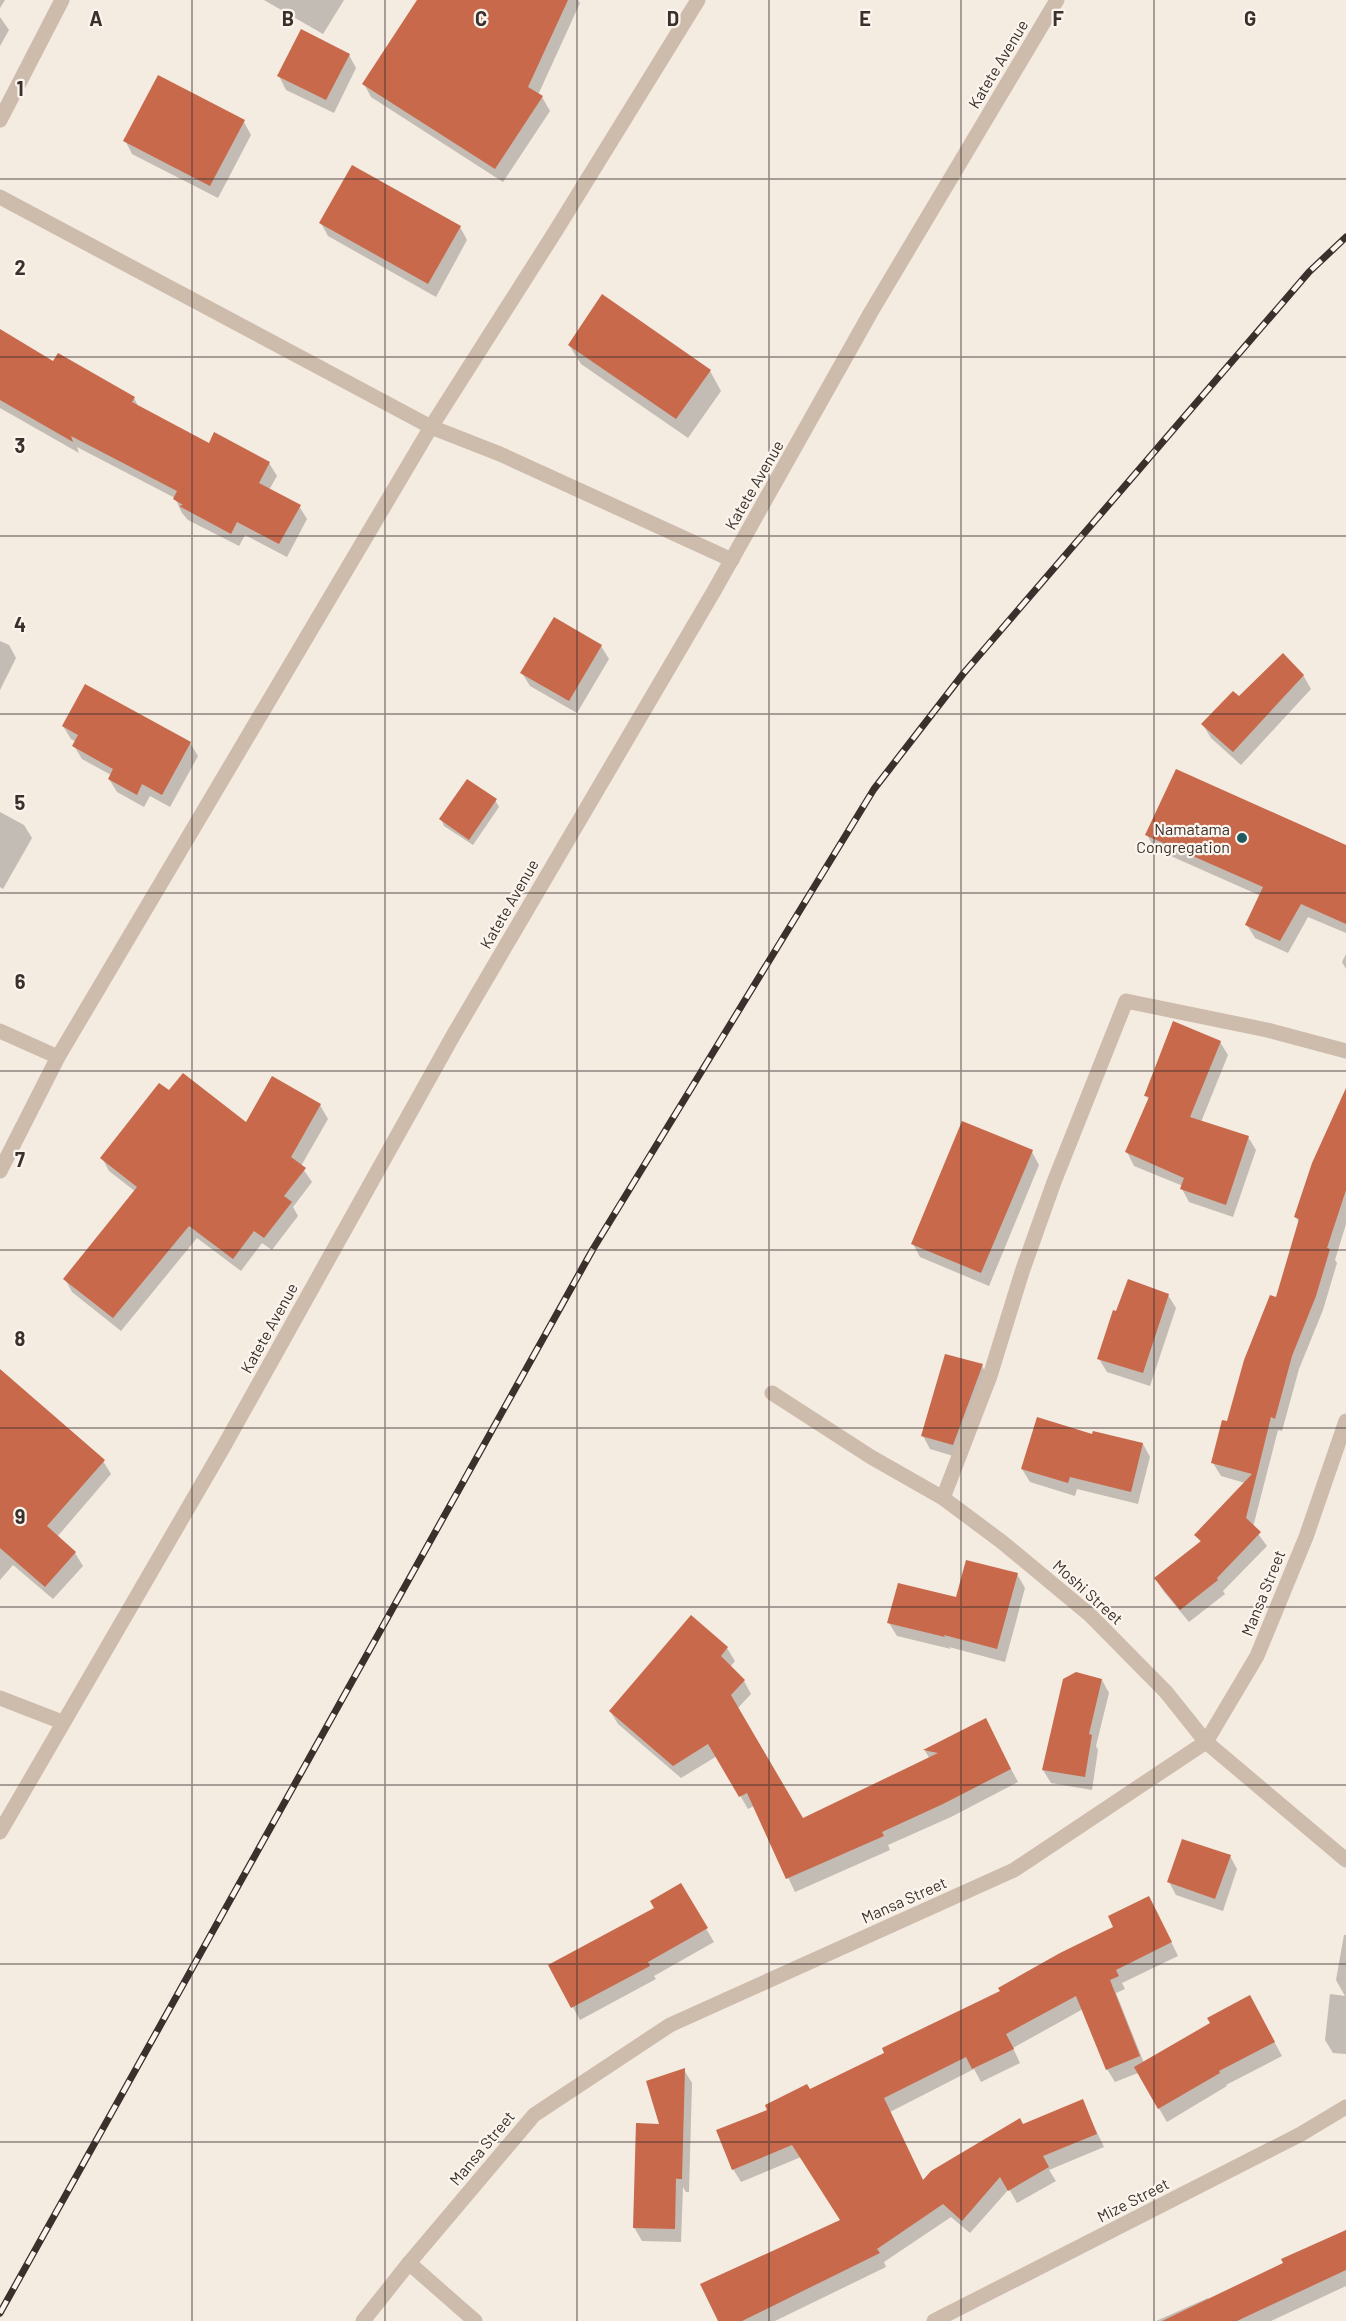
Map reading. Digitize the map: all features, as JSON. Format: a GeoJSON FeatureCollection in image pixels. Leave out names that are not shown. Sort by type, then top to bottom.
{"type":"FeatureCollection","features":[{"type":"Feature","properties":{"kind":"street"},"geometry":{"type":"LineString","coordinates":[[0,120],[62,0]]}},
{"type":"Feature","properties":{"kind":"street"},"geometry":{"type":"LineString","coordinates":[[0,1171],[58,1057],[431,428],[698,0]]}},
{"type":"Feature","properties":{"kind":"street","name":"Katete Avenue"},"geometry":{"type":"LineString","coordinates":[[0,1832],[224,1446],[454,1034],[732,560],[871,312],[1057,0]]}},
{"type":"Feature","properties":{"kind":"street"},"geometry":{"type":"LineString","coordinates":[[0,197],[431,428],[500,454],[732,560]]}},
{"type":"Feature","properties":{"kind":"street"},"geometry":{"type":"LineString","coordinates":[[943,1498],[990,1376],[1022,1272],[1054,1182],[1126,1001],[1267,1030],[1346,1051]]}},
{"type":"Feature","properties":{"kind":"street"},"geometry":{"type":"LineString","coordinates":[[0,1031],[58,1057]]}},
{"type":"Feature","properties":{"kind":"street","name":"Moshi Street"},"geometry":{"type":"LineString","coordinates":[[772,1392],[871,1457],[943,1498],[1002,1542],[1090,1615],[1166,1692],[1206,1742],[1346,1860]]}},
{"type":"Feature","properties":{"kind":"street","name":"Mansa Street"},"geometry":{"type":"LineString","coordinates":[[363,2321],[534,2115],[670,2025],[1014,1870],[1206,1742],[1257,1656],[1306,1537],[1346,1421]]}},
{"type":"Feature","properties":{"kind":"street"},"geometry":{"type":"LineString","coordinates":[[0,1698],[62,1722]]}},
{"type":"Feature","properties":{"kind":"street","name":"Mize Street"},"geometry":{"type":"LineString","coordinates":[[934,2321],[1301,2134],[1346,2107]]}},
{"type":"Feature","properties":{"kind":"street"},"geometry":{"type":"LineString","coordinates":[[409,2263],[475,2321]]}},
{"type":"Feature","properties":{"kind":"building"},"geometry":{"type":"Polygon","coordinates":[[[417,0],[568,0],[528,87],[543,96],[495,169],[362,84],[417,0]]]}},
{"type":"Feature","properties":{"kind":"building"},"geometry":{"type":"Polygon","coordinates":[[[301,29],[350,54],[326,100],[277,76],[301,29]]]}},
{"type":"Feature","properties":{"kind":"building"},"geometry":{"type":"Polygon","coordinates":[[[158,75],[245,120],[210,186],[123,141],[158,75]]]}},
{"type":"Feature","properties":{"kind":"building"},"geometry":{"type":"Polygon","coordinates":[[[352,165],[461,226],[428,284],[319,223],[352,165]]]}},
{"type":"Feature","properties":{"kind":"building"},"geometry":{"type":"Polygon","coordinates":[[[602,294],[711,370],[676,419],[568,345],[602,294]]]}},
{"type":"Feature","properties":{"kind":"building"},"geometry":{"type":"Polygon","coordinates":[[[0,329],[53,361],[58,353],[135,397],[132,402],[209,443],[214,432],[270,462],[259,483],[301,505],[279,544],[237,522],[231,534],[179,506],[183,505],[173,499],[177,491],[71,436],[73,442],[0,400],[0,329]]]}},
{"type":"Feature","properties":{"kind":"building"},"geometry":{"type":"Polygon","coordinates":[[[554,617],[602,645],[569,701],[520,673],[554,617]]]}},
{"type":"Feature","properties":{"kind":"building"},"geometry":{"type":"Polygon","coordinates":[[[1283,653],[1304,675],[1233,752],[1201,724],[1233,691],[1239,696],[1283,653]]]}},
{"type":"Feature","properties":{"kind":"building"},"geometry":{"type":"Polygon","coordinates":[[[85,684],[191,742],[162,795],[142,784],[137,795],[108,779],[113,769],[72,746],[78,735],[62,726],[85,684]]]}},
{"type":"Feature","properties":{"kind":"building","name":"Namatama Congregation"},"geometry":{"type":"Polygon","coordinates":[[[1176,769],[1346,845],[1346,924],[1301,904],[1280,941],[1245,925],[1263,887],[1145,835],[1176,769]]]}},
{"type":"Feature","properties":{"kind":"building"},"geometry":{"type":"Polygon","coordinates":[[[467,779],[497,799],[469,840],[439,819],[467,779]]]}},
{"type":"Feature","properties":{"kind":"building"},"geometry":{"type":"Polygon","coordinates":[[[1173,1021],[1221,1041],[1190,1117],[1249,1136],[1226,1205],[1180,1189],[1184,1178],[1125,1152],[1149,1097],[1144,1096],[1173,1021]]]}},
{"type":"Feature","properties":{"kind":"building"},"geometry":{"type":"Polygon","coordinates":[[[183,1073],[246,1122],[272,1076],[321,1104],[291,1157],[306,1168],[284,1196],[292,1202],[264,1238],[254,1231],[233,1259],[189,1226],[113,1318],[63,1279],[137,1187],[100,1158],[159,1083],[169,1090],[183,1073]]]}},
{"type":"Feature","properties":{"kind":"building"},"geometry":{"type":"Polygon","coordinates":[[[1346,1088],[1346,1190],[1327,1248],[1330,1249],[1316,1296],[1292,1356],[1275,1419],[1271,1417],[1246,1518],[1261,1532],[1217,1578],[1218,1580],[1180,1610],[1154,1578],[1201,1541],[1194,1535],[1252,1474],[1211,1463],[1222,1420],[1227,1421],[1244,1360],[1270,1295],[1276,1297],[1299,1219],[1294,1217],[1312,1163],[1346,1088]]]}},
{"type":"Feature","properties":{"kind":"building"},"geometry":{"type":"Polygon","coordinates":[[[962,1121],[1033,1150],[981,1273],[911,1244],[962,1121]]]}},
{"type":"Feature","properties":{"kind":"building"},"geometry":{"type":"Polygon","coordinates":[[[1128,1279],[1169,1294],[1143,1373],[1097,1359],[1113,1310],[1116,1311],[1128,1279]]]}},
{"type":"Feature","properties":{"kind":"building"},"geometry":{"type":"Polygon","coordinates":[[[945,1354],[983,1364],[953,1445],[921,1436],[945,1354]]]}},
{"type":"Feature","properties":{"kind":"building"},"geometry":{"type":"Polygon","coordinates":[[[0,1369],[105,1460],[47,1526],[76,1552],[45,1587],[0,1548],[0,1369]]]}},
{"type":"Feature","properties":{"kind":"building"},"geometry":{"type":"Polygon","coordinates":[[[1037,1417],[1092,1434],[1093,1431],[1143,1443],[1131,1492],[1070,1477],[1068,1483],[1021,1469],[1037,1417]]]}},
{"type":"Feature","properties":{"kind":"building"},"geometry":{"type":"Polygon","coordinates":[[[966,1560],[1018,1573],[997,1649],[887,1623],[898,1583],[956,1597],[966,1560]]]}},
{"type":"Feature","properties":{"kind":"building"},"geometry":{"type":"Polygon","coordinates":[[[691,1615],[728,1647],[721,1656],[745,1680],[731,1695],[803,1818],[938,1753],[923,1750],[986,1718],[1011,1769],[882,1832],[884,1836],[786,1879],[747,1793],[739,1797],[708,1744],[673,1766],[609,1711],[691,1615]]]}},
{"type":"Feature","properties":{"kind":"building"},"geometry":{"type":"Polygon","coordinates":[[[1076,1672],[1102,1679],[1089,1734],[1092,1735],[1085,1777],[1042,1770],[1063,1679],[1076,1672]]]}},
{"type":"Feature","properties":{"kind":"building"},"geometry":{"type":"Polygon","coordinates":[[[1182,1839],[1231,1855],[1215,1899],[1167,1882],[1182,1839]]]}},
{"type":"Feature","properties":{"kind":"building"},"geometry":{"type":"Polygon","coordinates":[[[681,1883],[708,1928],[648,1962],[650,1966],[571,2008],[548,1965],[654,1908],[650,1901],[681,1883]]]}},
{"type":"Feature","properties":{"kind":"building"},"geometry":{"type":"Polygon","coordinates":[[[1149,1896],[1172,1942],[1116,1970],[1119,1976],[1110,1980],[1140,2056],[1106,2070],[1076,1996],[1006,2034],[1014,2049],[972,2069],[966,2057],[884,2098],[923,2180],[931,2171],[1020,2118],[1023,2124],[1083,2099],[1097,2134],[1043,2156],[1049,2167],[1008,2191],[1000,2177],[962,2221],[943,2204],[877,2249],[880,2253],[742,2321],[718,2321],[700,2284],[840,2220],[792,2145],[732,2170],[716,2130],[767,2110],[765,2105],[807,2084],[810,2089],[884,2053],[882,2048],[1000,1991],[998,1988],[1060,1953],[1113,1927],[1108,1916],[1149,1896]]]}},
{"type":"Feature","properties":{"kind":"building"},"geometry":{"type":"Polygon","coordinates":[[[1250,1995],[1275,2042],[1219,2071],[1220,2073],[1158,2109],[1134,2067],[1210,2023],[1207,2018],[1250,1995]]]}},
{"type":"Feature","properties":{"kind":"building"},"geometry":{"type":"Polygon","coordinates":[[[685,2068],[682,2179],[676,2178],[675,2229],[633,2228],[636,2123],[659,2124],[646,2081],[685,2068]]]}},
{"type":"Feature","properties":{"kind":"building"},"geometry":{"type":"Polygon","coordinates":[[[1346,2230],[1346,2270],[1237,2321],[1162,2321],[1283,2263],[1281,2259],[1346,2230]]]}},
{"type":"Feature","properties":{"kind":"railway"},"geometry":{"type":"LineString","coordinates":[[0,2313],[593,1249],[874,789],[963,674],[1309,272],[1346,237]]}},
{"type":"Feature","properties":{"kind":"place","name":"Namatama Congregation"},"geometry":{"type":"Point","coordinates":[1242,838]}}]}
